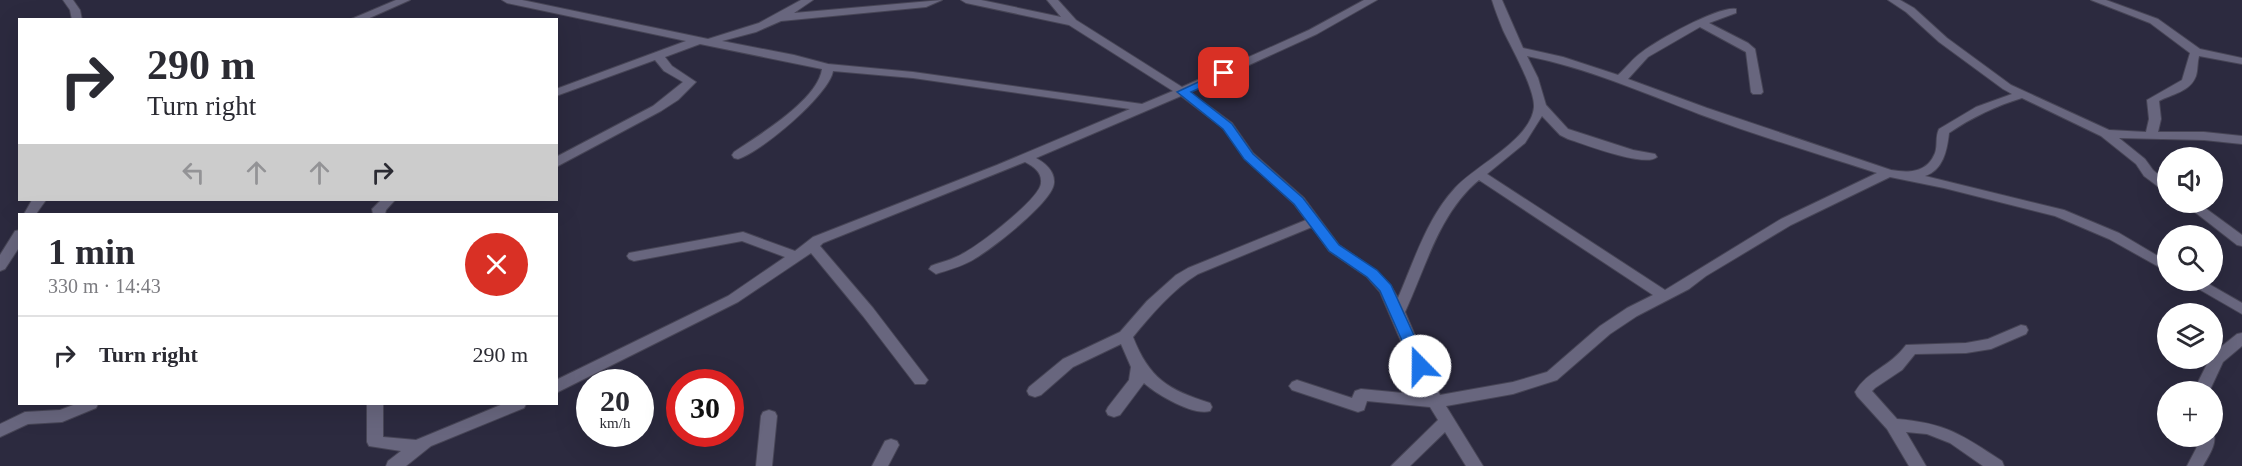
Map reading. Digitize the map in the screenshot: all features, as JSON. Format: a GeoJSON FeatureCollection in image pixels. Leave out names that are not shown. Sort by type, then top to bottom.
{"type":"FeatureCollection","features":[{"type":"Feature","properties":{"kind":"street"},"geometry":{"type":"LineString","coordinates":[[68,0],[75,10],[77,18]]}},
{"type":"Feature","properties":{"kind":"street"},"geometry":{"type":"LineString","coordinates":[[359,18],[405,0]]}},
{"type":"Feature","properties":{"kind":"street"},"geometry":{"type":"LineString","coordinates":[[507,0],[794,58],[828,68],[913,75],[1143,108]]}},
{"type":"Feature","properties":{"kind":"street"},"geometry":{"type":"LineString","coordinates":[[558,92],[702,41],[755,30],[780,18],[808,0]]}},
{"type":"Feature","properties":{"kind":"street"},"geometry":{"type":"LineString","coordinates":[[780,18],[926,4],[937,0]]}},
{"type":"Feature","properties":{"kind":"street"},"geometry":{"type":"LineString","coordinates":[[966,0],[1072,22]]}},
{"type":"Feature","properties":{"kind":"street"},"geometry":{"type":"LineString","coordinates":[[1052,0],[1072,22],[1183,92],[1228,126],[1249,156],[1299,201],[1334,248],[1372,274],[1386,289],[1398,312],[1435,402],[1475,466]]}},
{"type":"Feature","properties":{"kind":"street"},"geometry":{"type":"LineString","coordinates":[[1497,0],[1507,27],[1532,78],[1540,106],[1564,132],[1631,154],[1651,157]]}},
{"type":"Feature","properties":{"kind":"street"},"geometry":{"type":"LineString","coordinates":[[1893,0],[1910,10],[1943,40],[2020,95],[2040,100],[2105,133],[2141,162],[2148,173],[2157,181]]}},
{"type":"Feature","properties":{"kind":"street"},"geometry":{"type":"LineString","coordinates":[[2096,0],[2154,21],[2178,36],[2196,52],[2242,61]]}},
{"type":"Feature","properties":{"kind":"street"},"geometry":{"type":"LineString","coordinates":[[558,386],[733,299],[818,240],[902,208],[1183,92],[1306,35],[1369,1]]}},
{"type":"Feature","properties":{"kind":"street"},"geometry":{"type":"LineString","coordinates":[[1620,80],[1644,56],[1700,24],[1732,11]]}},
{"type":"Feature","properties":{"kind":"street"},"geometry":{"type":"LineString","coordinates":[[1700,24],[1744,45],[1750,51],[1757,92]]}},
{"type":"Feature","properties":{"kind":"street"},"geometry":{"type":"LineString","coordinates":[[1520,51],[1559,59],[1703,111],[1812,145],[1888,173],[2059,213],[2114,236],[2157,261]]}},
{"type":"Feature","properties":{"kind":"street"},"geometry":{"type":"LineString","coordinates":[[2150,136],[2155,118],[2153,100],[2181,86],[2190,76],[2190,61],[2196,52]]}},
{"type":"Feature","properties":{"kind":"street"},"geometry":{"type":"LineString","coordinates":[[558,162],[618,128],[653,113],[679,94],[690,82],[662,64],[658,55]]}},
{"type":"Feature","properties":{"kind":"street"},"geometry":{"type":"LineString","coordinates":[[738,155],[811,99],[825,83],[830,73],[828,68]]}},
{"type":"Feature","properties":{"kind":"street"},"geometry":{"type":"LineString","coordinates":[[1910,177],[1929,171],[1941,153],[1943,132],[1951,126],[1995,102],[2020,95]]}},
{"type":"Feature","properties":{"kind":"street"},"geometry":{"type":"LineString","coordinates":[[1398,312],[1444,210],[1459,192],[1521,140],[1540,106]]}},
{"type":"Feature","properties":{"kind":"street"},"geometry":{"type":"LineString","coordinates":[[2105,133],[2124,136],[2204,136],[2242,140]]}},
{"type":"Feature","properties":{"kind":"street"},"geometry":{"type":"LineString","coordinates":[[936,269],[965,258],[1041,200],[1047,184],[1045,173],[1041,165],[1026,157]]}},
{"type":"Feature","properties":{"kind":"street"},"geometry":{"type":"LineString","coordinates":[[1297,386],[1358,405],[1361,395],[1435,402],[1513,388],[1552,375],[1605,330],[1684,286],[1701,273],[1786,222],[1888,173]]}},
{"type":"Feature","properties":{"kind":"street"},"geometry":{"type":"LineString","coordinates":[[1479,174],[1664,296]]}},
{"type":"Feature","properties":{"kind":"street"},"geometry":{"type":"LineString","coordinates":[[2203,213],[2242,242]]}},
{"type":"Feature","properties":{"kind":"street"},"geometry":{"type":"LineString","coordinates":[[1035,391],[1068,363],[1125,336],[1152,305],[1193,271],[1315,221]]}},
{"type":"Feature","properties":{"kind":"street"},"geometry":{"type":"LineString","coordinates":[[634,256],[743,236],[797,256]]}},
{"type":"Feature","properties":{"kind":"street"},"geometry":{"type":"LineString","coordinates":[[0,266],[18,237]]}},
{"type":"Feature","properties":{"kind":"street"},"geometry":{"type":"LineString","coordinates":[[812,246],[868,312],[920,380]]}},
{"type":"Feature","properties":{"kind":"street"},"geometry":{"type":"LineString","coordinates":[[2210,291],[2242,309]]}},
{"type":"Feature","properties":{"kind":"street"},"geometry":{"type":"LineString","coordinates":[[1918,466],[1893,424],[1863,392],[1870,380],[1889,372],[1911,349],[1966,348],[1991,344],[2021,330]]}},
{"type":"Feature","properties":{"kind":"street"},"geometry":{"type":"LineString","coordinates":[[1125,336],[1139,367],[1158,386],[1179,400],[1204,407]]}},
{"type":"Feature","properties":{"kind":"street"},"geometry":{"type":"LineString","coordinates":[[2206,381],[2217,359],[2242,338]]}},
{"type":"Feature","properties":{"kind":"street"},"geometry":{"type":"LineString","coordinates":[[1114,411],[1137,381],[1139,367]]}},
{"type":"Feature","properties":{"kind":"street"},"geometry":{"type":"LineString","coordinates":[[0,431],[25,418],[62,416],[88,405]]}},
{"type":"Feature","properties":{"kind":"street"},"geometry":{"type":"LineString","coordinates":[[375,405],[375,442],[418,447]]}},
{"type":"Feature","properties":{"kind":"street"},"geometry":{"type":"LineString","coordinates":[[394,466],[418,447],[484,411],[513,405]]}},
{"type":"Feature","properties":{"kind":"street"},"geometry":{"type":"LineString","coordinates":[[764,466],[769,416]]}},
{"type":"Feature","properties":{"kind":"street"},"geometry":{"type":"LineString","coordinates":[[1399,466],[1446,422]]}},
{"type":"Feature","properties":{"kind":"street"},"geometry":{"type":"LineString","coordinates":[[1893,424],[1928,428],[1956,440],[1996,466]]}},
{"type":"Feature","properties":{"kind":"street"},"geometry":{"type":"LineString","coordinates":[[880,466],[891,445]]}},
{"type":"Feature","properties":{"kind":"street"},"geometry":{"type":"LineString","coordinates":[[2195,466],[2205,447]]}},
{"type":"Feature","properties":{"kind":"route"},"geometry":{"type":"LineString","coordinates":[[1224,73],[1183,92],[1228,126],[1249,156],[1299,201],[1334,248],[1372,274],[1386,289],[1420,366]]}}]}
